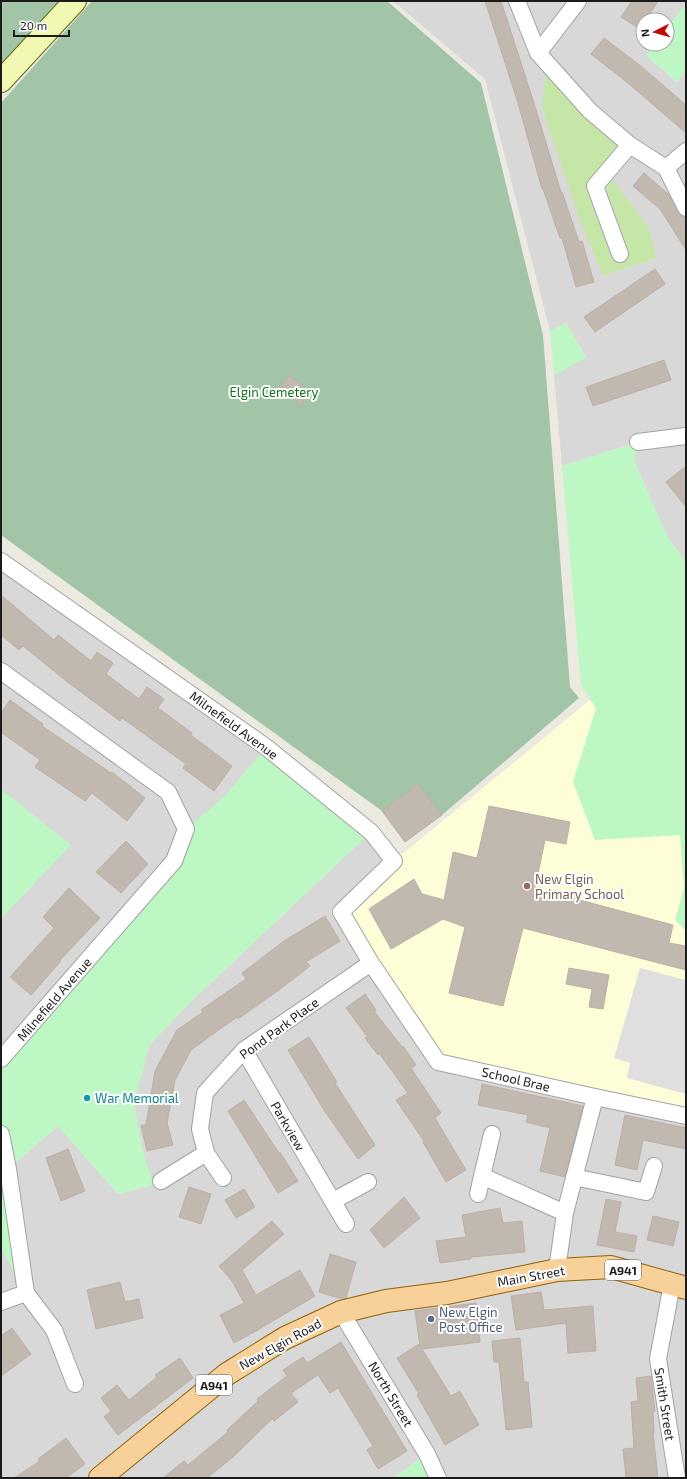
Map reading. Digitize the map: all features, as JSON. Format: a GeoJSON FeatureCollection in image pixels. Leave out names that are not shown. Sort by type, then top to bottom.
{"type":"FeatureCollection","features":[{"type":"Feature","properties":{"kind":"main road","name":"Main Street"},"geometry":{"type":"LineString","coordinates":[[447,1293],[557,1270],[611,1267],[679,1286]]}},
{"type":"Feature","properties":{"kind":"main road","name":"New Elgin Road"},"geometry":{"type":"LineString","coordinates":[[100,1478],[227,1374],[285,1338],[341,1312],[386,1302],[447,1293]]}},
{"type":"Feature","properties":{"kind":"street"},"geometry":{"type":"LineString","coordinates":[[1,81],[75,1]]}},
{"type":"Feature","properties":{"kind":"street"},"geometry":{"type":"LineString","coordinates":[[517,1],[538,53],[590,111],[630,145],[666,168],[686,208]]}},
{"type":"Feature","properties":{"kind":"street"},"geometry":{"type":"LineString","coordinates":[[538,53],[578,1]]}},
{"type":"Feature","properties":{"kind":"street"},"geometry":{"type":"LineString","coordinates":[[620,254],[595,186],[630,145]]}},
{"type":"Feature","properties":{"kind":"street"},"geometry":{"type":"LineString","coordinates":[[666,168],[686,151]]}},
{"type":"Feature","properties":{"kind":"street"},"geometry":{"type":"LineString","coordinates":[[638,442],[686,436]]}},
{"type":"Feature","properties":{"kind":"street","name":"Milnefield Avenue"},"geometry":{"type":"LineString","coordinates":[[1,561],[266,747],[371,832],[394,861],[341,912]]}},
{"type":"Feature","properties":{"kind":"street","name":"Milnefield Avenue"},"geometry":{"type":"LineString","coordinates":[[1,671],[168,792],[186,829],[174,861],[1,1059]]}},
{"type":"Feature","properties":{"kind":"street","name":"School Brae"},"geometry":{"type":"LineString","coordinates":[[341,912],[371,963],[438,1062],[686,1116]]}},
{"type":"Feature","properties":{"kind":"street","name":"Pond Park Place"},"geometry":{"type":"LineString","coordinates":[[222,1178],[206,1153],[200,1129],[205,1093],[244,1050],[371,963]]}},
{"type":"Feature","properties":{"kind":"street","name":"Parkview"},"geometry":{"type":"LineString","coordinates":[[244,1050],[346,1224]]}},
{"type":"Feature","properties":{"kind":"street"},"geometry":{"type":"LineString","coordinates":[[557,1270],[565,1213],[595,1097]]}},
{"type":"Feature","properties":{"kind":"street"},"geometry":{"type":"LineString","coordinates":[[1,1134],[8,1169],[26,1293],[54,1330],[74,1384]]}},
{"type":"Feature","properties":{"kind":"street"},"geometry":{"type":"LineString","coordinates":[[478,1194],[492,1134]]}},
{"type":"Feature","properties":{"kind":"street"},"geometry":{"type":"LineString","coordinates":[[161,1181],[206,1153]]}},
{"type":"Feature","properties":{"kind":"street"},"geometry":{"type":"LineString","coordinates":[[574,1177],[646,1192],[654,1166]]}},
{"type":"Feature","properties":{"kind":"street"},"geometry":{"type":"LineString","coordinates":[[482,1176],[565,1213]]}},
{"type":"Feature","properties":{"kind":"street"},"geometry":{"type":"LineString","coordinates":[[333,1201],[368,1182]]}},
{"type":"Feature","properties":{"kind":"street","name":"Smith Street"},"geometry":{"type":"LineString","coordinates":[[677,1478],[658,1359],[679,1286]]}},
{"type":"Feature","properties":{"kind":"street"},"geometry":{"type":"LineString","coordinates":[[1,1302],[26,1293]]}},
{"type":"Feature","properties":{"kind":"street","name":"North Street"},"geometry":{"type":"LineString","coordinates":[[341,1312],[427,1454],[438,1478]]}},
{"type":"Feature","properties":{"kind":"shaded area"},"geometry":{"type":"Polygon","coordinates":[[[393,1],[686,1],[686,6],[685,5],[675,18],[675,12],[635,12],[635,52],[648,52],[646,55],[677,82],[686,71],[686,562],[667,536],[634,460],[638,442],[562,466],[554,375],[586,357],[566,323],[550,331],[485,79],[393,1]],[[590,111],[603,276],[657,258],[607,172],[590,111]]]}},
{"type":"Feature","properties":{"kind":"shaded area"},"geometry":{"type":"Polygon","coordinates":[[[1,561],[266,747],[174,861],[1,1059],[1,561]]]}},
{"type":"Feature","properties":{"kind":"shaded area","name":"New Elgin Primary School"},"geometry":{"type":"Polygon","coordinates":[[[686,682],[686,1116],[438,1062],[341,912],[394,861],[590,700],[596,708],[686,682]]]}},
{"type":"Feature","properties":{"kind":"shaded area"},"geometry":{"type":"Polygon","coordinates":[[[371,832],[686,1116],[686,1478],[438,1478],[427,1454],[393,1478],[1,1478],[1,1248],[25,1291],[8,1169],[58,1126],[118,1194],[153,1185],[143,1152],[134,1103],[149,1045],[195,998],[371,832]],[[372,1293],[342,1311],[411,1298],[372,1293]]]}},
{"type":"Feature","properties":{"kind":"shaded area"},"geometry":{"type":"Polygon","coordinates":[[[640,968],[686,980],[686,1094],[627,1078],[630,1063],[614,1058],[640,968]]]}},
{"type":"Feature","properties":{"kind":"green space"},"geometry":{"type":"Polygon","coordinates":[[[1,1],[75,1],[1,81],[1,1]]]}},
{"type":"Feature","properties":{"kind":"green space","name":"Elgin Cemetery"},"geometry":{"type":"Polygon","coordinates":[[[92,1],[387,1],[481,83],[543,335],[570,687],[579,698],[442,815],[405,842],[382,811],[1,535],[1,103],[92,1]]]}},
{"type":"Feature","properties":{"kind":"green space"},"geometry":{"type":"Polygon","coordinates":[[[685,5],[686,71],[677,82],[646,55],[648,52],[675,52],[675,18],[685,5]]]}},
{"type":"Feature","properties":{"kind":"green space"},"geometry":{"type":"Polygon","coordinates":[[[547,63],[630,145],[607,172],[648,227],[657,258],[603,276],[579,218],[542,108],[547,63]]]}},
{"type":"Feature","properties":{"kind":"green space"},"geometry":{"type":"Polygon","coordinates":[[[566,323],[586,358],[554,375],[550,331],[566,323]]]}},
{"type":"Feature","properties":{"kind":"green space"},"geometry":{"type":"Polygon","coordinates":[[[638,442],[634,460],[667,536],[686,562],[686,931],[675,920],[684,888],[680,835],[595,840],[573,782],[596,708],[581,685],[562,466],[638,442]]]}},
{"type":"Feature","properties":{"kind":"green space"},"geometry":{"type":"Polygon","coordinates":[[[266,747],[371,832],[195,998],[149,1045],[134,1103],[143,1152],[153,1185],[118,1194],[58,1126],[8,1169],[26,1293],[1,1248],[1,1059],[174,861],[186,829],[225,796],[266,747]]]}},
{"type":"Feature","properties":{"kind":"green space"},"geometry":{"type":"Polygon","coordinates":[[[1,789],[71,845],[1,919],[1,789]]]}},
{"type":"Feature","properties":{"kind":"green space"},"geometry":{"type":"Polygon","coordinates":[[[427,1454],[438,1478],[393,1478],[427,1454]]]}},
{"type":"Feature","properties":{"kind":"building"},"geometry":{"type":"Polygon","coordinates":[[[485,1],[501,1],[561,192],[579,242],[582,241],[594,282],[576,287],[562,238],[560,238],[542,189],[518,103],[485,1]]]}},
{"type":"Feature","properties":{"kind":"building"},"geometry":{"type":"Polygon","coordinates":[[[632,1],[658,1],[651,12],[635,12],[635,26],[621,17],[632,1]]]}},
{"type":"Feature","properties":{"kind":"building"},"geometry":{"type":"Polygon","coordinates":[[[604,38],[642,67],[686,105],[686,133],[628,83],[591,54],[604,38]]]}},
{"type":"Feature","properties":{"kind":"building"},"geometry":{"type":"Polygon","coordinates":[[[644,173],[669,195],[678,213],[686,219],[686,250],[660,209],[633,186],[644,173]]]}},
{"type":"Feature","properties":{"kind":"building"},"geometry":{"type":"Polygon","coordinates":[[[655,269],[665,284],[595,332],[584,317],[655,269]]]}},
{"type":"Feature","properties":{"kind":"building"},"geometry":{"type":"Polygon","coordinates":[[[664,360],[671,380],[593,406],[586,387],[664,360]]]}},
{"type":"Feature","properties":{"kind":"building"},"geometry":{"type":"Polygon","coordinates":[[[290,375],[311,393],[301,405],[280,386],[290,375]]]}},
{"type":"Feature","properties":{"kind":"building"},"geometry":{"type":"Polygon","coordinates":[[[686,466],[686,507],[666,482],[686,466]]]}},
{"type":"Feature","properties":{"kind":"building"},"geometry":{"type":"Polygon","coordinates":[[[1,595],[54,640],[58,635],[91,661],[97,652],[113,663],[106,674],[139,699],[147,687],[164,699],[158,708],[192,733],[191,735],[232,766],[214,791],[183,768],[186,764],[122,718],[120,721],[23,646],[19,650],[1,635],[1,595]]]}},
{"type":"Feature","properties":{"kind":"building"},"geometry":{"type":"Polygon","coordinates":[[[10,700],[43,724],[42,726],[111,773],[112,772],[145,798],[127,821],[92,793],[85,801],[35,767],[40,760],[1,732],[1,713],[10,700]]]}},
{"type":"Feature","properties":{"kind":"building"},"geometry":{"type":"Polygon","coordinates":[[[418,784],[442,815],[405,842],[382,811],[418,784]]]}},
{"type":"Feature","properties":{"kind":"building"},"geometry":{"type":"Polygon","coordinates":[[[489,806],[570,822],[566,844],[545,840],[535,888],[673,925],[669,943],[686,946],[686,970],[523,928],[503,1006],[449,993],[465,927],[443,919],[391,949],[369,909],[414,879],[422,894],[444,900],[453,852],[477,858],[489,806]]]}},
{"type":"Feature","properties":{"kind":"building"},"geometry":{"type":"Polygon","coordinates":[[[126,841],[148,864],[121,893],[96,872],[126,841]]]}},
{"type":"Feature","properties":{"kind":"building"},"geometry":{"type":"Polygon","coordinates":[[[69,888],[100,918],[60,960],[61,961],[31,995],[10,977],[54,928],[43,917],[69,888]]]}},
{"type":"Feature","properties":{"kind":"building"},"geometry":{"type":"Polygon","coordinates":[[[325,916],[340,941],[306,962],[310,966],[279,990],[238,1019],[237,1017],[191,1050],[175,1080],[167,1123],[173,1145],[147,1151],[141,1126],[146,1125],[155,1071],[177,1030],[203,1012],[201,1010],[246,979],[242,973],[284,941],[325,916]]]}},
{"type":"Feature","properties":{"kind":"building"},"geometry":{"type":"Polygon","coordinates":[[[569,968],[609,975],[603,1009],[589,1007],[592,989],[566,984],[569,968]]]}},
{"type":"Feature","properties":{"kind":"building"},"geometry":{"type":"Polygon","coordinates":[[[365,994],[376,1010],[374,1011],[402,1047],[403,1046],[416,1065],[411,1068],[441,1113],[435,1118],[466,1170],[446,1182],[423,1142],[424,1141],[396,1100],[408,1093],[379,1053],[378,1055],[365,1038],[367,1036],[346,1008],[365,994]]]}},
{"type":"Feature","properties":{"kind":"building"},"geometry":{"type":"Polygon","coordinates":[[[309,1037],[337,1082],[335,1083],[375,1145],[358,1159],[324,1110],[288,1050],[309,1037]]]}},
{"type":"Feature","properties":{"kind":"building"},"geometry":{"type":"Polygon","coordinates":[[[482,1084],[583,1106],[565,1177],[540,1171],[550,1128],[526,1122],[528,1115],[478,1105],[482,1084]]]}},
{"type":"Feature","properties":{"kind":"building"},"geometry":{"type":"Polygon","coordinates":[[[244,1100],[298,1181],[278,1193],[228,1111],[244,1100]]]}},
{"type":"Feature","properties":{"kind":"building"},"geometry":{"type":"Polygon","coordinates":[[[625,1115],[686,1128],[686,1149],[643,1140],[637,1170],[615,1165],[625,1115]]]}},
{"type":"Feature","properties":{"kind":"building"},"geometry":{"type":"Polygon","coordinates":[[[68,1149],[85,1191],[61,1201],[46,1158],[68,1149]]]}},
{"type":"Feature","properties":{"kind":"building"},"geometry":{"type":"Polygon","coordinates":[[[189,1187],[211,1194],[201,1224],[179,1217],[189,1187]]]}},
{"type":"Feature","properties":{"kind":"building"},"geometry":{"type":"Polygon","coordinates":[[[244,1189],[255,1207],[236,1218],[225,1200],[244,1189]]]}},
{"type":"Feature","properties":{"kind":"building"},"geometry":{"type":"Polygon","coordinates":[[[404,1197],[420,1218],[384,1248],[370,1230],[404,1197]]]}},
{"type":"Feature","properties":{"kind":"building"},"geometry":{"type":"Polygon","coordinates":[[[606,1199],[621,1202],[615,1232],[637,1236],[634,1252],[597,1245],[606,1199]]]}},
{"type":"Feature","properties":{"kind":"building"},"geometry":{"type":"Polygon","coordinates":[[[500,1208],[503,1223],[522,1221],[525,1252],[471,1257],[471,1259],[440,1263],[436,1241],[466,1237],[462,1215],[500,1208]]]}},
{"type":"Feature","properties":{"kind":"building"},"geometry":{"type":"Polygon","coordinates":[[[653,1216],[679,1222],[673,1246],[647,1240],[653,1216]]]}},
{"type":"Feature","properties":{"kind":"building"},"geometry":{"type":"Polygon","coordinates":[[[272,1221],[284,1234],[242,1270],[256,1295],[300,1270],[315,1296],[234,1343],[220,1315],[244,1303],[232,1281],[219,1266],[272,1221]]]}},
{"type":"Feature","properties":{"kind":"building"},"geometry":{"type":"Polygon","coordinates":[[[330,1254],[356,1262],[346,1298],[342,1299],[319,1292],[330,1254]]]}},
{"type":"Feature","properties":{"kind":"building"},"geometry":{"type":"Polygon","coordinates":[[[120,1282],[125,1302],[139,1299],[143,1318],[96,1329],[87,1290],[120,1282]]]}},
{"type":"Feature","properties":{"kind":"building"},"geometry":{"type":"Polygon","coordinates":[[[541,1292],[544,1310],[593,1306],[596,1351],[568,1353],[566,1323],[516,1330],[511,1296],[541,1292]]]}},
{"type":"Feature","properties":{"kind":"building"},"geometry":{"type":"Polygon","coordinates":[[[476,1303],[480,1342],[422,1349],[451,1396],[460,1391],[479,1425],[445,1445],[417,1395],[419,1394],[397,1358],[419,1344],[420,1346],[415,1311],[476,1303]]]}},
{"type":"Feature","properties":{"kind":"building"},"geometry":{"type":"Polygon","coordinates":[[[12,1328],[31,1354],[1,1376],[1,1336],[12,1328]]]}},
{"type":"Feature","properties":{"kind":"building"},"geometry":{"type":"Polygon","coordinates":[[[520,1338],[524,1382],[528,1382],[532,1427],[506,1430],[499,1362],[494,1362],[492,1341],[520,1338]]]}},
{"type":"Feature","properties":{"kind":"building"},"geometry":{"type":"Polygon","coordinates":[[[341,1342],[407,1451],[378,1469],[367,1450],[373,1446],[338,1388],[330,1393],[318,1375],[291,1393],[298,1402],[274,1421],[272,1419],[233,1457],[207,1478],[163,1478],[184,1461],[188,1465],[228,1432],[227,1430],[258,1401],[257,1399],[287,1376],[283,1370],[303,1357],[307,1363],[341,1342]]]}},
{"type":"Feature","properties":{"kind":"building"},"geometry":{"type":"Polygon","coordinates":[[[180,1358],[193,1378],[118,1435],[104,1417],[111,1411],[101,1398],[117,1385],[129,1400],[157,1377],[155,1375],[180,1358]]]}},
{"type":"Feature","properties":{"kind":"building"},"geometry":{"type":"Polygon","coordinates":[[[651,1376],[655,1411],[653,1412],[653,1433],[658,1478],[626,1478],[623,1449],[634,1448],[631,1402],[638,1401],[636,1378],[651,1376]]]}},
{"type":"Feature","properties":{"kind":"building"},"geometry":{"type":"Polygon","coordinates":[[[66,1438],[85,1464],[66,1478],[14,1478],[40,1461],[38,1459],[66,1438]]]}},
{"type":"Feature","properties":{"kind":"place","name":"New Elgin Primary School"},"geometry":{"type":"Point","coordinates":[527,886]}},
{"type":"Feature","properties":{"kind":"place","name":"War Memorial"},"geometry":{"type":"Point","coordinates":[87,1098]}},
{"type":"Feature","properties":{"kind":"place","name":"New Elgin Post Office"},"geometry":{"type":"Point","coordinates":[431,1319]}}]}
